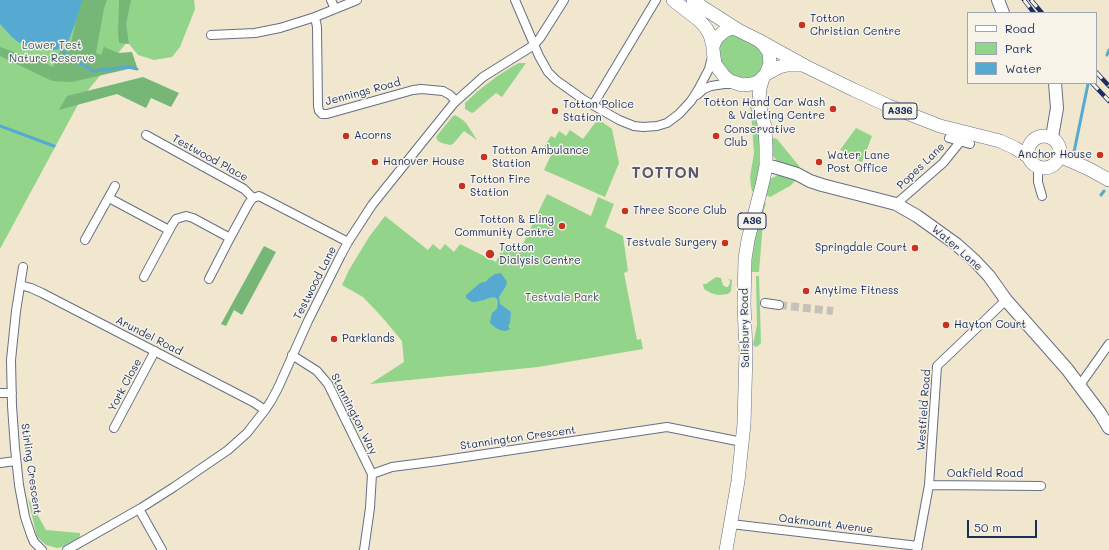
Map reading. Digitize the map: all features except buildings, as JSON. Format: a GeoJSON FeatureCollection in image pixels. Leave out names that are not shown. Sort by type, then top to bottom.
{"type":"FeatureCollection","features":[{"type":"Feature","properties":{"kind":"main road"},"geometry":{"type":"LineString","coordinates":[[672,0],[700,21],[708,31],[715,64],[724,76],[730,81],[739,84],[752,84],[758,82],[764,76],[770,64],[770,58],[765,48],[758,40],[721,20],[693,0]]}},
{"type":"Feature","properties":{"kind":"main road"},"geometry":{"type":"LineString","coordinates":[[713,50],[718,36],[726,30],[734,28],[738,30]]}},
{"type":"Feature","properties":{"kind":"main road","name":"A336"},"geometry":{"type":"LineString","coordinates":[[758,40],[805,66],[854,90],[911,115],[946,127],[1000,141],[1016,148],[1033,162]]}},
{"type":"Feature","properties":{"kind":"main road","name":"A336"},"geometry":{"type":"LineString","coordinates":[[764,76],[779,67],[787,65],[805,66]]}},
{"type":"Feature","properties":{"kind":"main road","name":"Salisbury Road"},"geometry":{"type":"LineString","coordinates":[[726,550],[738,481],[744,424],[746,353],[744,304],[745,259],[748,240],[766,166],[764,127],[760,108],[760,93],[764,76]]}},
{"type":"Feature","properties":{"kind":"main road","name":"Salisbury Road"},"geometry":{"type":"LineString","coordinates":[[739,84],[755,100],[760,108]]}},
{"type":"Feature","properties":{"kind":"main road"},"geometry":{"type":"LineString","coordinates":[[1044,135],[1052,137],[1058,143],[1060,148],[1060,156],[1055,164],[1043,168],[1033,162],[1028,148],[1033,140],[1044,135]]}},
{"type":"Feature","properties":{"kind":"main road","name":"A336"},"geometry":{"type":"LineString","coordinates":[[1000,141],[1021,142],[1033,140]]}},
{"type":"Feature","properties":{"kind":"main road"},"geometry":{"type":"LineString","coordinates":[[1060,156],[1109,180]]}},
{"type":"Feature","properties":{"kind":"street"},"geometry":{"type":"LineString","coordinates":[[331,0],[335,9]]}},
{"type":"Feature","properties":{"kind":"street"},"geometry":{"type":"LineString","coordinates":[[211,35],[243,34],[272,30],[293,25],[357,0]]}},
{"type":"Feature","properties":{"kind":"street"},"geometry":{"type":"LineString","coordinates":[[515,0],[544,67],[552,76],[562,85],[593,105],[625,123],[636,126],[650,127],[661,125],[670,121],[683,111],[704,89],[724,84],[739,84]]}},
{"type":"Feature","properties":{"kind":"street","name":"Testwood Lane"},"geometry":{"type":"LineString","coordinates":[[67,550],[174,487],[228,450],[247,433],[265,410],[278,388],[322,292],[348,242],[380,195],[456,101],[484,78],[534,45],[564,0]]}},
{"type":"Feature","properties":{"kind":"street"},"geometry":{"type":"LineString","coordinates":[[593,105],[656,0]]}},
{"type":"Feature","properties":{"kind":"street"},"geometry":{"type":"LineString","coordinates":[[998,0],[1003,12]]}},
{"type":"Feature","properties":{"kind":"street","name":"Jennings Road"},"geometry":{"type":"LineString","coordinates":[[314,17],[317,27],[318,106],[319,111],[322,114],[327,114],[421,89],[443,91],[456,101]]}},
{"type":"Feature","properties":{"kind":"street"},"geometry":{"type":"LineString","coordinates":[[691,101],[709,68],[713,50]]}},
{"type":"Feature","properties":{"kind":"street"},"geometry":{"type":"LineString","coordinates":[[1052,137],[1057,108],[1054,84]]}},
{"type":"Feature","properties":{"kind":"street","name":"Testwood Place"},"geometry":{"type":"LineString","coordinates":[[146,135],[244,189],[253,198],[259,196],[263,197],[348,242]]}},
{"type":"Feature","properties":{"kind":"street","name":"Popes Lane"},"geometry":{"type":"LineString","coordinates":[[949,138],[970,144]]}},
{"type":"Feature","properties":{"kind":"street","name":"Popes Lane"},"geometry":{"type":"LineString","coordinates":[[896,204],[943,163],[960,142]]}},
{"type":"Feature","properties":{"kind":"street"},"geometry":{"type":"LineString","coordinates":[[1033,162],[1042,196]]}},
{"type":"Feature","properties":{"kind":"street","name":"Water Lane"},"geometry":{"type":"LineString","coordinates":[[766,166],[797,174],[822,185],[896,204],[917,216],[956,244],[989,276],[1006,300],[1067,369],[1100,413],[1109,428]]}},
{"type":"Feature","properties":{"kind":"street"},"geometry":{"type":"LineString","coordinates":[[85,240],[115,186]]}},
{"type":"Feature","properties":{"kind":"street"},"geometry":{"type":"LineString","coordinates":[[109,198],[169,230]]}},
{"type":"Feature","properties":{"kind":"street"},"geometry":{"type":"LineString","coordinates":[[209,279],[253,198]]}},
{"type":"Feature","properties":{"kind":"street"},"geometry":{"type":"LineString","coordinates":[[144,277],[176,219],[186,216],[193,218],[230,238]]}},
{"type":"Feature","properties":{"kind":"street","name":"Stirling Crescent"},"geometry":{"type":"LineString","coordinates":[[23,267],[12,346],[12,393],[16,461],[25,517],[30,535],[34,542],[42,550]]}},
{"type":"Feature","properties":{"kind":"street","name":"Arundel Road"},"geometry":{"type":"LineString","coordinates":[[20,285],[35,289],[253,402],[265,410]]}},
{"type":"Feature","properties":{"kind":"street","name":"Westfield Road"},"geometry":{"type":"LineString","coordinates":[[918,548],[929,485],[937,366],[1006,300]]}},
{"type":"Feature","properties":{"kind":"street"},"geometry":{"type":"LineString","coordinates":[[765,303],[779,305]]}},
{"type":"Feature","properties":{"kind":"street"},"geometry":{"type":"LineString","coordinates":[[1080,385],[1109,344]]}},
{"type":"Feature","properties":{"kind":"street","name":"York Close"},"geometry":{"type":"LineString","coordinates":[[114,428],[155,351]]}},
{"type":"Feature","properties":{"kind":"street","name":"Stannington Way"},"geometry":{"type":"LineString","coordinates":[[292,355],[317,371],[328,384],[372,474]]}},
{"type":"Feature","properties":{"kind":"street"},"geometry":{"type":"LineString","coordinates":[[0,393],[12,393]]}},
{"type":"Feature","properties":{"kind":"street","name":"Stannington Crescent"},"geometry":{"type":"LineString","coordinates":[[372,474],[392,467],[667,427],[742,442]]}},
{"type":"Feature","properties":{"kind":"street"},"geometry":{"type":"LineString","coordinates":[[0,463],[16,461]]}},
{"type":"Feature","properties":{"kind":"street"},"geometry":{"type":"LineString","coordinates":[[364,550],[370,508],[372,474]]}},
{"type":"Feature","properties":{"kind":"street","name":"Oakfield Road"},"geometry":{"type":"LineString","coordinates":[[929,485],[1041,486]]}},
{"type":"Feature","properties":{"kind":"street"},"geometry":{"type":"LineString","coordinates":[[139,508],[162,550]]}},
{"type":"Feature","properties":{"kind":"street","name":"Oakmount Avenue"},"geometry":{"type":"LineString","coordinates":[[731,524],[918,548]]}},
{"type":"Feature","properties":{"kind":"green space","name":"Lower Test Nature Reserve"},"geometry":{"type":"Polygon","coordinates":[[[0,0],[194,0],[195,9],[180,47],[172,57],[154,60],[138,55],[128,41],[81,99],[0,249],[0,0]]]}},
{"type":"Feature","properties":{"kind":"green space"},"geometry":{"type":"Polygon","coordinates":[[[81,0],[107,0],[104,8],[96,53],[101,55],[104,47],[118,53],[132,52],[137,67],[72,82],[52,81],[0,56],[0,47],[53,67],[61,49],[69,51],[81,0]]]}},
{"type":"Feature","properties":{"kind":"green space"},"geometry":{"type":"Polygon","coordinates":[[[119,0],[131,0],[126,24],[129,44],[119,43],[119,0]]]}},
{"type":"Feature","properties":{"kind":"green space"},"geometry":{"type":"Polygon","coordinates":[[[733,34],[752,41],[763,53],[764,57],[761,72],[755,76],[747,78],[734,76],[728,72],[721,63],[719,49],[721,42],[733,34]]]}},
{"type":"Feature","properties":{"kind":"green space"},"geometry":{"type":"Polygon","coordinates":[[[519,63],[526,63],[502,97],[496,93],[472,113],[465,109],[465,103],[478,91],[496,77],[519,63]]]}},
{"type":"Feature","properties":{"kind":"green space"},"geometry":{"type":"Polygon","coordinates":[[[143,77],[179,93],[171,107],[151,98],[146,108],[117,94],[59,110],[67,96],[143,77]]]}},
{"type":"Feature","properties":{"kind":"green space"},"geometry":{"type":"Polygon","coordinates":[[[751,106],[759,130],[761,158],[755,193],[752,191],[750,177],[754,153],[751,106]]]}},
{"type":"Feature","properties":{"kind":"green space"},"geometry":{"type":"Polygon","coordinates":[[[455,115],[466,123],[477,140],[464,131],[453,144],[450,145],[438,141],[436,137],[455,115]]]}},
{"type":"Feature","properties":{"kind":"green space"},"geometry":{"type":"Polygon","coordinates":[[[598,119],[612,129],[619,163],[605,197],[544,170],[552,153],[544,147],[551,136],[555,138],[559,131],[566,136],[570,130],[583,139],[598,119]]]}},
{"type":"Feature","properties":{"kind":"green space"},"geometry":{"type":"Polygon","coordinates":[[[856,128],[872,136],[862,162],[854,159],[855,156],[840,150],[856,128]]]}},
{"type":"Feature","properties":{"kind":"green space"},"geometry":{"type":"Polygon","coordinates":[[[775,138],[799,166],[799,169],[779,163],[772,155],[772,139],[775,138]]]}},
{"type":"Feature","properties":{"kind":"green space"},"geometry":{"type":"Polygon","coordinates":[[[780,174],[797,179],[790,186],[770,197],[765,195],[767,184],[770,179],[780,174]]]}},
{"type":"Feature","properties":{"kind":"green space","name":"Testvale Park"},"geometry":{"type":"Polygon","coordinates":[[[547,194],[591,216],[598,197],[614,204],[605,227],[623,236],[628,271],[624,273],[637,340],[641,339],[643,349],[538,367],[370,384],[404,362],[402,341],[363,297],[342,285],[349,270],[369,237],[385,216],[428,250],[433,244],[440,250],[445,244],[454,252],[460,244],[496,262],[503,246],[522,248],[547,194]]]}},
{"type":"Feature","properties":{"kind":"green space"},"geometry":{"type":"Polygon","coordinates":[[[763,202],[766,203],[764,210],[759,272],[751,272],[754,240],[763,202]]]}},
{"type":"Feature","properties":{"kind":"green space"},"geometry":{"type":"Polygon","coordinates":[[[264,246],[276,252],[242,315],[234,310],[226,326],[221,324],[264,246]]]}},
{"type":"Feature","properties":{"kind":"green space"},"geometry":{"type":"Polygon","coordinates":[[[756,276],[759,276],[761,343],[756,347],[753,345],[757,325],[756,276]]]}},
{"type":"Feature","properties":{"kind":"green space"},"geometry":{"type":"Polygon","coordinates":[[[716,277],[721,278],[723,285],[726,287],[728,287],[730,283],[728,279],[732,280],[731,291],[728,294],[718,295],[704,289],[703,284],[706,284],[716,277]]]}},
{"type":"Feature","properties":{"kind":"green space"},"geometry":{"type":"Polygon","coordinates":[[[28,498],[46,530],[80,533],[78,539],[57,548],[46,545],[38,538],[36,533],[28,498]]]}},
{"type":"Feature","properties":{"kind":"water"},"geometry":{"type":"Polygon","coordinates":[[[0,0],[82,0],[69,40],[61,49],[53,50],[32,48],[18,42],[12,37],[0,24],[0,0]]]}},
{"type":"Feature","properties":{"kind":"water"},"geometry":{"type":"Polygon","coordinates":[[[501,273],[507,282],[499,297],[500,304],[511,312],[510,323],[508,326],[510,329],[506,331],[496,328],[490,322],[492,313],[497,309],[497,299],[494,297],[472,302],[466,298],[466,295],[480,283],[487,281],[495,274],[501,273]]]}},
{"type":"Feature","properties":{"kind":"waterway"},"geometry":{"type":"LineString","coordinates":[[62,48],[67,59],[84,65],[93,71],[128,67],[137,69]]}},
{"type":"Feature","properties":{"kind":"waterway"},"geometry":{"type":"LineString","coordinates":[[1107,55],[1109,50]]}},
{"type":"Feature","properties":{"kind":"waterway"},"geometry":{"type":"LineString","coordinates":[[1074,152],[1088,84]]}},
{"type":"Feature","properties":{"kind":"waterway"},"geometry":{"type":"LineString","coordinates":[[0,126],[54,146]]}},
{"type":"Feature","properties":{"kind":"waterway"},"geometry":{"type":"LineString","coordinates":[[1101,195],[1104,191]]}},
{"type":"Feature","properties":{"kind":"tunnel"},"geometry":{"type":"LineString","coordinates":[[779,305],[833,311]]}},
{"type":"Feature","properties":{"kind":"railway"},"geometry":{"type":"LineString","coordinates":[[1024,0],[1033,12]]}},
{"type":"Feature","properties":{"kind":"railway"},"geometry":{"type":"LineString","coordinates":[[1031,0],[1041,12]]}},
{"type":"Feature","properties":{"kind":"railway"},"geometry":{"type":"LineString","coordinates":[[1097,73],[1109,86]]}},
{"type":"Feature","properties":{"kind":"railway"},"geometry":{"type":"LineString","coordinates":[[1093,84],[1109,101]]}},
{"type":"Feature","properties":{"kind":"place","name":"Totton Christian Centre"},"geometry":{"type":"Point","coordinates":[802,25]}},
{"type":"Feature","properties":{"kind":"place","name":"Totton Hand Car Wash & Valeting Centre"},"geometry":{"type":"Point","coordinates":[833,109]}},
{"type":"Feature","properties":{"kind":"place","name":"Totton Police Station"},"geometry":{"type":"Point","coordinates":[555,111]}},
{"type":"Feature","properties":{"kind":"place","name":"Acorns"},"geometry":{"type":"Point","coordinates":[346,136]}},
{"type":"Feature","properties":{"kind":"place","name":"Conservative Club"},"geometry":{"type":"Point","coordinates":[716,136]}},
{"type":"Feature","properties":{"kind":"place","name":"Anchor House"},"geometry":{"type":"Point","coordinates":[1100,155]}},
{"type":"Feature","properties":{"kind":"place","name":"Totton Ambulance Station"},"geometry":{"type":"Point","coordinates":[484,157]}},
{"type":"Feature","properties":{"kind":"place","name":"Hanover House"},"geometry":{"type":"Point","coordinates":[375,162]}},
{"type":"Feature","properties":{"kind":"place","name":"Water Lane Post Office"},"geometry":{"type":"Point","coordinates":[819,162]}},
{"type":"Feature","properties":{"kind":"place","name":"Totton Fire Station"},"geometry":{"type":"Point","coordinates":[462,186]}},
{"type":"Feature","properties":{"kind":"place","name":"Three Score Club"},"geometry":{"type":"Point","coordinates":[625,211]}},
{"type":"Feature","properties":{"kind":"place","name":"Totton & Eling Community Centre"},"geometry":{"type":"Point","coordinates":[562,226]}},
{"type":"Feature","properties":{"kind":"place","name":"Testvale Surgery"},"geometry":{"type":"Point","coordinates":[725,243]}},
{"type":"Feature","properties":{"kind":"place","name":"Springdale Court"},"geometry":{"type":"Point","coordinates":[915,248]}},
{"type":"Feature","properties":{"kind":"place","name":"Totton Dialysis Centre"},"geometry":{"type":"Point","coordinates":[490,254]}},
{"type":"Feature","properties":{"kind":"place","name":"Anytime Fitness"},"geometry":{"type":"Point","coordinates":[806,291]}},
{"type":"Feature","properties":{"kind":"place","name":"Hayton Court"},"geometry":{"type":"Point","coordinates":[946,325]}},
{"type":"Feature","properties":{"kind":"place","name":"Parklands"},"geometry":{"type":"Point","coordinates":[334,339]}},
{"type":"Feature","properties":{"kind":"district","name":"TOTTON"},"geometry":{"type":"Point","coordinates":[666,173]}}]}
